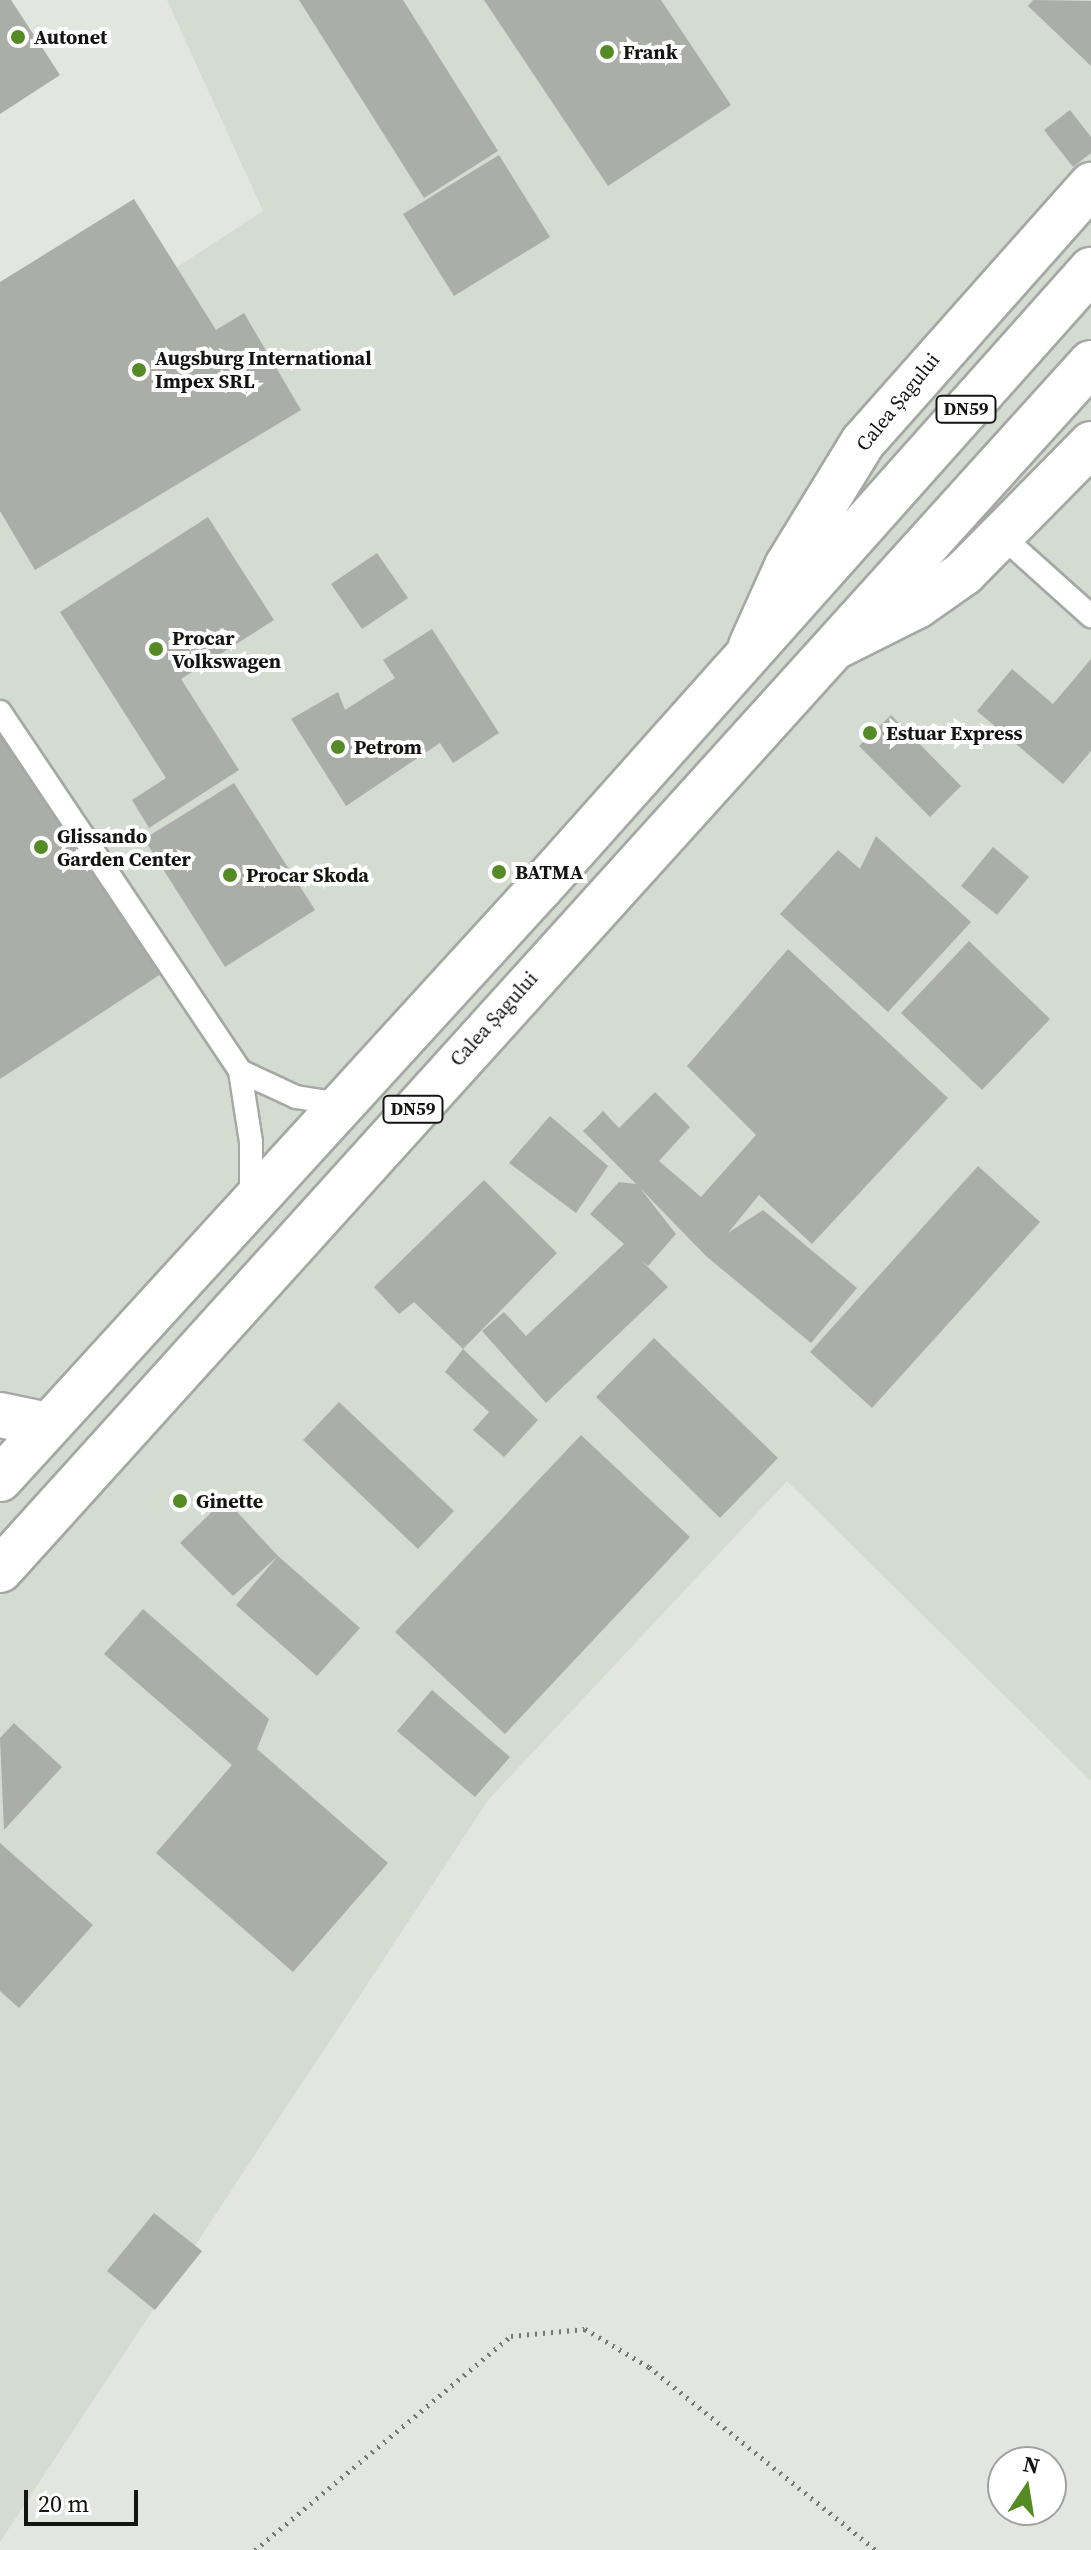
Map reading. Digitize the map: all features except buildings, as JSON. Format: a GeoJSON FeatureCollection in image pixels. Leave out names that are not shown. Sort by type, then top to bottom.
{"type":"FeatureCollection","features":[{"type":"Feature","properties":{"kind":"main road","name":"Calea Șagului"},"geometry":{"type":"LineString","coordinates":[[749,650],[787,566],[863,442],[1091,185]]}},
{"type":"Feature","properties":{"kind":"main road","name":"Calea Șagului"},"geometry":{"type":"LineString","coordinates":[[0,1479],[1091,270]]}},
{"type":"Feature","properties":{"kind":"main road","name":"Calea Șagului"},"geometry":{"type":"LineString","coordinates":[[0,1570],[829,649],[1091,363]]}},
{"type":"Feature","properties":{"kind":"main road","name":"Calea Șagului"},"geometry":{"type":"LineString","coordinates":[[829,649],[917,606],[1004,538],[1091,444]]}},
{"type":"Feature","properties":{"kind":"main road"},"geometry":{"type":"LineString","coordinates":[[0,1415],[48,1425]]}},
{"type":"Feature","properties":{"kind":"lane"},"geometry":{"type":"LineString","coordinates":[[1004,538],[1091,616]]}},
{"type":"Feature","properties":{"kind":"lane"},"geometry":{"type":"LineString","coordinates":[[0,712],[240,1071],[251,1142],[250,1204]]}},
{"type":"Feature","properties":{"kind":"lane"},"geometry":{"type":"LineString","coordinates":[[240,1071],[296,1097],[341,1104]]}},
{"type":"Feature","properties":{"kind":"path"},"geometry":{"type":"LineString","coordinates":[[255,2550],[511,2336],[585,2329],[649,2367],[876,2550]]}},
{"type":"Feature","properties":{"kind":"shaded area"},"geometry":{"type":"Polygon","coordinates":[[[167,0],[1091,0],[1091,1781],[787,1481],[489,1799],[0,2542],[0,383],[263,211],[167,0]]]}},
{"type":"Feature","properties":{"kind":"place","name":"Autonet"},"geometry":{"type":"Point","coordinates":[18,37]}},
{"type":"Feature","properties":{"kind":"place","name":"Frank"},"geometry":{"type":"Point","coordinates":[607,52]}},
{"type":"Feature","properties":{"kind":"place","name":"Augsburg International Impex SRL"},"geometry":{"type":"Point","coordinates":[139,370]}},
{"type":"Feature","properties":{"kind":"place","name":"Procar Volkswagen"},"geometry":{"type":"Point","coordinates":[156,649]}},
{"type":"Feature","properties":{"kind":"place","name":"Estuar Express"},"geometry":{"type":"Point","coordinates":[870,733]}},
{"type":"Feature","properties":{"kind":"place","name":"Petrom"},"geometry":{"type":"Point","coordinates":[338,747]}},
{"type":"Feature","properties":{"kind":"place","name":"Glissando Garden Center"},"geometry":{"type":"Point","coordinates":[41,847]}},
{"type":"Feature","properties":{"kind":"place","name":"BATMA"},"geometry":{"type":"Point","coordinates":[499,872]}},
{"type":"Feature","properties":{"kind":"place","name":"Procar Skoda"},"geometry":{"type":"Point","coordinates":[230,875]}},
{"type":"Feature","properties":{"kind":"place","name":"Ginette"},"geometry":{"type":"Point","coordinates":[180,1501]}}]}
